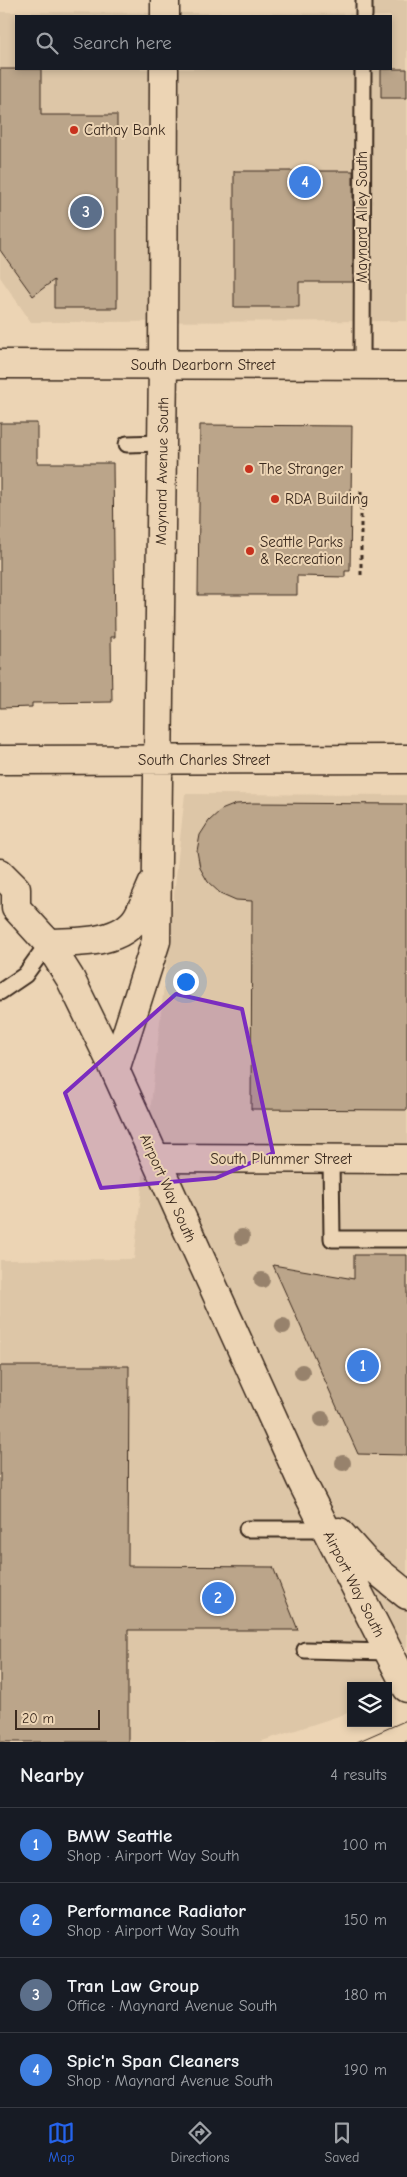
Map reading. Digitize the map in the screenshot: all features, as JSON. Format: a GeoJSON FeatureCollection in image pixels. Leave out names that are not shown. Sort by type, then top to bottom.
{"type":"FeatureCollection","features":[{"type":"Feature","properties":{"kind":"street"},"geometry":{"type":"LineString","coordinates":[[165,0],[165,15]]}},
{"type":"Feature","properties":{"kind":"street","name":"Maynard Avenue South"},"geometry":{"type":"LineString","coordinates":[[115,1070],[156,942],[163,364],[164,70]]}},
{"type":"Feature","properties":{"kind":"street","name":"South Dearborn Street"},"geometry":{"type":"LineString","coordinates":[[0,364],[407,365]]}},
{"type":"Feature","properties":{"kind":"street","name":"South Charles Street"},"geometry":{"type":"LineString","coordinates":[[0,760],[407,759]]}},
{"type":"Feature","properties":{"kind":"street","name":"Maynard Avenue South"},"geometry":{"type":"LineString","coordinates":[[48,943],[82,942],[116,935],[138,918],[158,872]]}},
{"type":"Feature","properties":{"kind":"street","name":"Airport Way South"},"geometry":{"type":"LineString","coordinates":[[0,874],[16,889],[8,909],[48,943],[70,978],[115,1070],[301,1480],[407,1688]]}},
{"type":"Feature","properties":{"kind":"street","name":"South Plummer Street"},"geometry":{"type":"LineString","coordinates":[[155,1158],[407,1159]]}},
{"type":"Feature","properties":{"kind":"street","name":"Airport Way South"},"geometry":{"type":"LineString","coordinates":[[301,1480],[344,1539],[384,1578],[407,1595]]}},
{"type":"Feature","properties":{"kind":"lane"},"geometry":{"type":"LineString","coordinates":[[364,0],[364,15]]}},
{"type":"Feature","properties":{"kind":"lane","name":"Maynard Alley South"},"geometry":{"type":"LineString","coordinates":[[362,365],[363,70]]}},
{"type":"Feature","properties":{"kind":"lane"},"geometry":{"type":"LineString","coordinates":[[127,444],[162,443]]}},
{"type":"Feature","properties":{"kind":"lane"},"geometry":{"type":"LineString","coordinates":[[0,992],[25,975],[48,943]]}},
{"type":"Feature","properties":{"kind":"lane"},"geometry":{"type":"LineString","coordinates":[[331,1159],[332,1239],[407,1239]]}},
{"type":"Feature","properties":{"kind":"lane"},"geometry":{"type":"LineString","coordinates":[[247,1529],[326,1529]]}},
{"type":"Feature","properties":{"kind":"lane"},"geometry":{"type":"LineString","coordinates":[[305,1650],[388,1652]]}},
{"type":"Feature","properties":{"kind":"path"},"geometry":{"type":"LineString","coordinates":[[361,487],[361,575]]}},
{"type":"Feature","properties":{"kind":"highlighted area"},"geometry":{"type":"Polygon","coordinates":[[[176,994],[242,1009],[273,1153],[216,1178],[101,1188],[65,1093],[176,994]]]}},
{"type":"Feature","properties":{"kind":"shaded area"},"geometry":{"type":"Polygon","coordinates":[[[372,0],[407,0],[407,321],[31,322],[0,277],[0,12],[372,14],[372,0]]]}},
{"type":"Feature","properties":{"kind":"shaded area"},"geometry":{"type":"Polygon","coordinates":[[[185,794],[407,795],[407,1646],[381,1682],[347,1682],[347,1713],[259,1742],[0,1742],[0,1260],[134,1259],[185,794]]]}},
{"type":"Feature","properties":{"kind":"building"},"geometry":{"type":"Polygon","coordinates":[[[0,69],[41,70],[41,115],[117,115],[117,308],[54,308],[54,280],[33,296],[0,250],[0,69]]]}},
{"type":"Feature","properties":{"kind":"building"},"geometry":{"type":"Polygon","coordinates":[[[407,69],[407,98],[381,98],[381,70],[407,69]]]}},
{"type":"Feature","properties":{"kind":"building"},"geometry":{"type":"Polygon","coordinates":[[[234,171],[353,171],[353,282],[299,282],[299,307],[234,307],[234,171]]]}},
{"type":"Feature","properties":{"kind":"building"},"geometry":{"type":"Polygon","coordinates":[[[0,423],[37,423],[37,463],[113,463],[115,637],[111,637],[112,702],[32,703],[32,707],[0,708],[0,423]]]}},
{"type":"Feature","properties":{"kind":"building","name":"RDA Building"},"geometry":{"type":"Polygon","coordinates":[[[200,425],[352,426],[350,571],[345,571],[345,577],[297,576],[297,595],[198,595],[200,425]]]}},
{"type":"Feature","properties":{"kind":"building"},"geometry":{"type":"Polygon","coordinates":[[[236,804],[407,804],[407,1110],[251,1109],[252,901],[236,900],[220,893],[208,882],[200,868],[197,851],[200,835],[209,821],[221,810],[236,804]]]}},
{"type":"Feature","properties":{"kind":"building"},"geometry":{"type":"Polygon","coordinates":[[[354,1255],[407,1255],[407,1455],[358,1454],[273,1265],[354,1279],[354,1255]]]}},
{"type":"Feature","properties":{"kind":"building"},"geometry":{"type":"Polygon","coordinates":[[[0,1366],[129,1366],[128,1566],[273,1567],[298,1630],[128,1630],[128,1742],[0,1742],[0,1366]]]}},
{"type":"Feature","properties":{"kind":"tram line"},"geometry":{"type":"LineString","coordinates":[[357,1742],[407,1720]]}},
{"type":"Feature","properties":{"kind":"place","name":"Cathay Bank"},"geometry":{"type":"Point","coordinates":[74,130]}},
{"type":"Feature","properties":{"kind":"place","name":"Spic'n Span Cleaners"},"geometry":{"type":"Point","coordinates":[305,182]}},
{"type":"Feature","properties":{"kind":"place","name":"Tran Law Group"},"geometry":{"type":"Point","coordinates":[86,212]}},
{"type":"Feature","properties":{"kind":"place","name":"The Stranger"},"geometry":{"type":"Point","coordinates":[249,469]}},
{"type":"Feature","properties":{"kind":"place","name":"RDA Building"},"geometry":{"type":"Point","coordinates":[275,499]}},
{"type":"Feature","properties":{"kind":"place","name":"Seattle Parks & Recreation"},"geometry":{"type":"Point","coordinates":[250,551]}},
{"type":"Feature","properties":{"kind":"place","name":"BMW Seattle"},"geometry":{"type":"Point","coordinates":[363,1366]}},
{"type":"Feature","properties":{"kind":"place","name":"Performance Radiator"},"geometry":{"type":"Point","coordinates":[218,1598]}}]}
